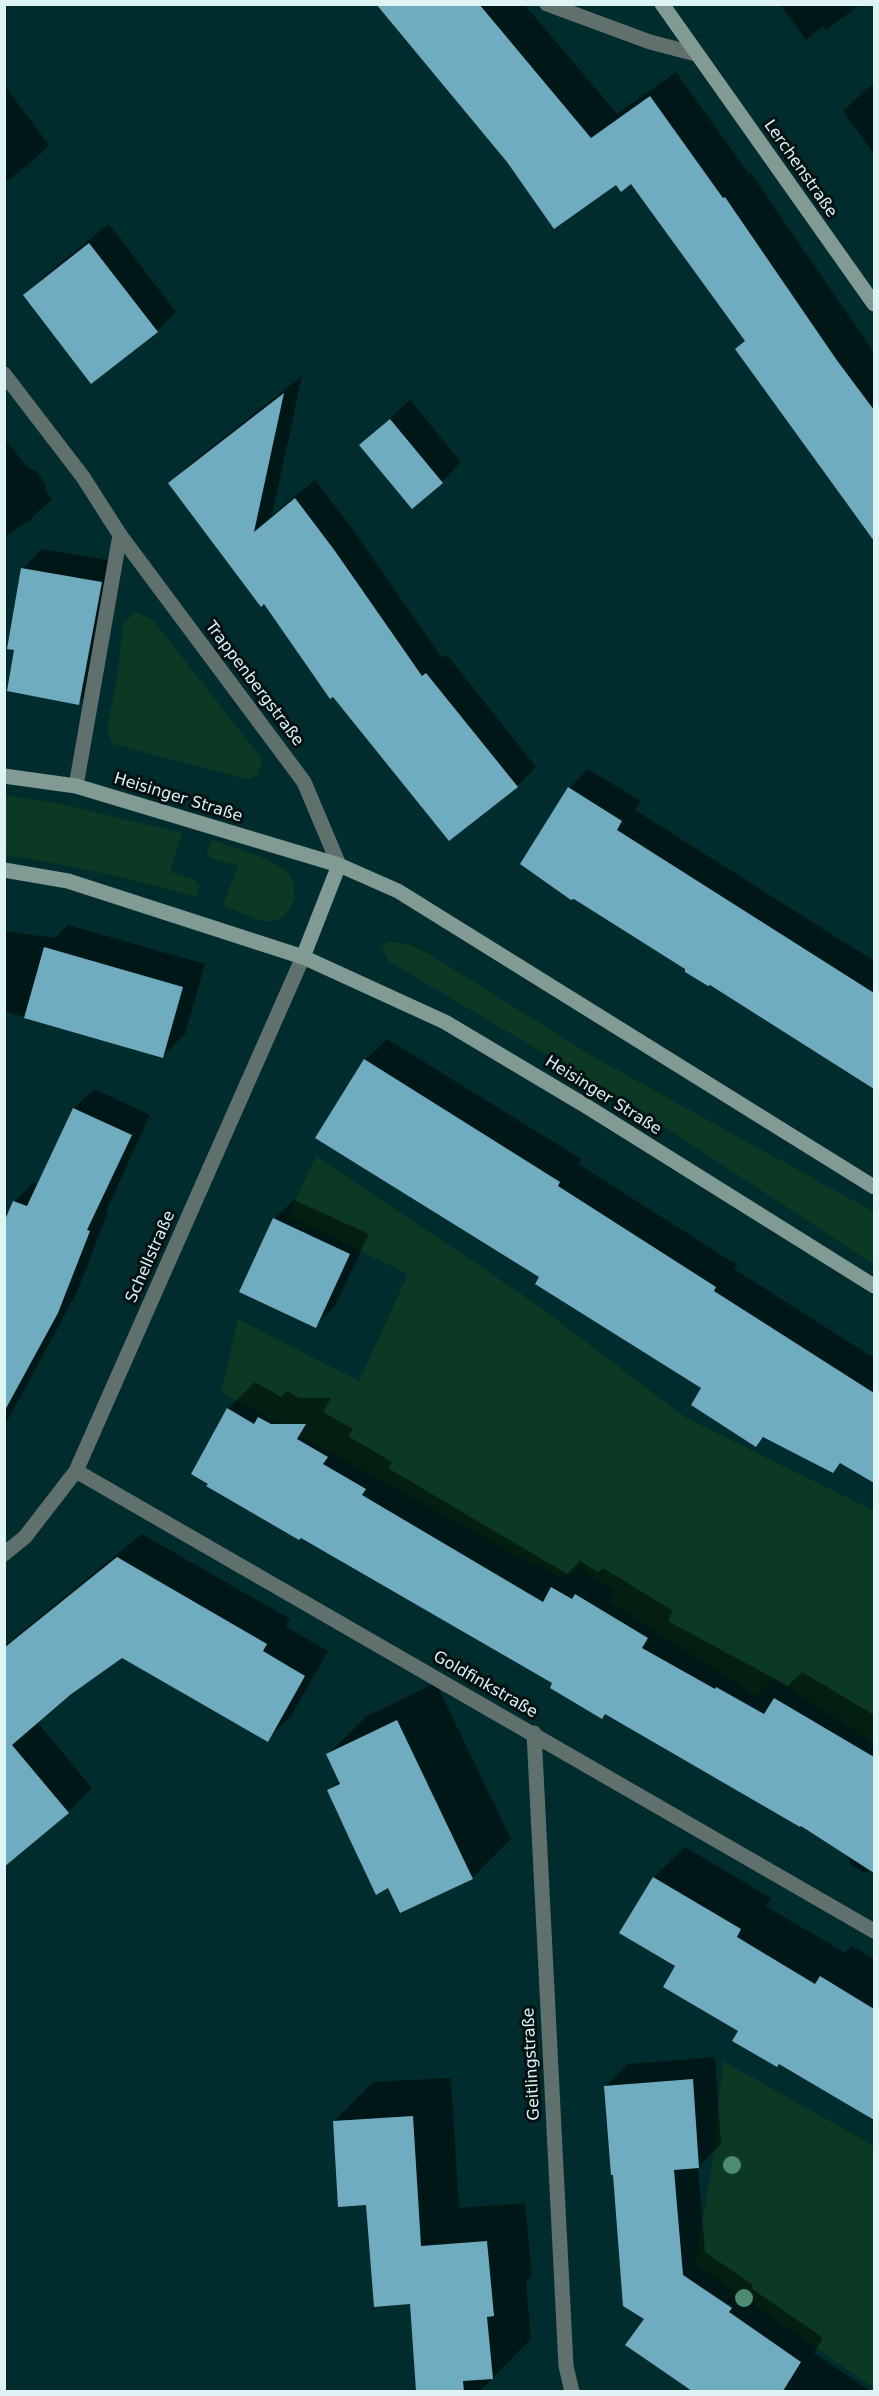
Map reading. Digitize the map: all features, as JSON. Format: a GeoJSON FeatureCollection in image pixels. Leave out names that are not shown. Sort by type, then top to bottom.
{"type":"FeatureCollection","features":[{"type":"Feature","properties":{"kind":"main road","name":"Lerchenstraße"},"geometry":{"type":"LineString","coordinates":[[662,4],[874,304]]}},
{"type":"Feature","properties":{"kind":"main road","name":"Heisinger Straße"},"geometry":{"type":"LineString","coordinates":[[4,776],[76,786],[339,865],[398,891],[874,1186]]}},
{"type":"Feature","properties":{"kind":"main road"},"geometry":{"type":"LineString","coordinates":[[303,957],[339,865]]}},
{"type":"Feature","properties":{"kind":"main road","name":"Heisinger Straße"},"geometry":{"type":"LineString","coordinates":[[4,870],[68,881],[303,957],[446,1022],[586,1106],[874,1286]]}},
{"type":"Feature","properties":{"kind":"street"},"geometry":{"type":"LineString","coordinates":[[547,4],[650,42],[696,54]]}},
{"type":"Feature","properties":{"kind":"street","name":"Trappenbergstraße"},"geometry":{"type":"LineString","coordinates":[[4,374],[83,477],[120,535],[304,782],[339,865]]}},
{"type":"Feature","properties":{"kind":"street"},"geometry":{"type":"LineString","coordinates":[[76,786],[120,535]]}},
{"type":"Feature","properties":{"kind":"street","name":"Schellstraße"},"geometry":{"type":"LineString","coordinates":[[4,1554],[25,1537],[76,1471],[303,957]]}},
{"type":"Feature","properties":{"kind":"street","name":"Goldfinkstraße"},"geometry":{"type":"LineString","coordinates":[[76,1471],[874,1931]]}},
{"type":"Feature","properties":{"kind":"street","name":"Geitlingstraße"},"geometry":{"type":"LineString","coordinates":[[534,1733],[566,2366],[572,2391]]}},
{"type":"Feature","properties":{"kind":"green space"},"geometry":{"type":"Polygon","coordinates":[[[136,612],[152,619],[255,750],[262,760],[258,775],[249,779],[242,778],[113,744],[107,731],[118,671],[123,623],[136,612]]]}},
{"type":"Feature","properties":{"kind":"green space"},"geometry":{"type":"Polygon","coordinates":[[[5,795],[61,804],[182,833],[170,872],[193,879],[200,885],[196,897],[101,873],[5,855],[5,795]]]}},
{"type":"Feature","properties":{"kind":"green space"},"geometry":{"type":"Polygon","coordinates":[[[212,840],[261,857],[285,870],[293,883],[294,891],[293,900],[286,914],[279,919],[266,921],[223,905],[238,866],[211,858],[207,854],[212,840]]]}},
{"type":"Feature","properties":{"kind":"green space"},"geometry":{"type":"Polygon","coordinates":[[[388,942],[408,944],[431,955],[592,1056],[874,1212],[874,1265],[643,1112],[390,962],[382,949],[388,942]]]}},
{"type":"Feature","properties":{"kind":"green space"},"geometry":{"type":"Polygon","coordinates":[[[316,1156],[533,1302],[685,1417],[874,1511],[874,1744],[774,1678],[756,1696],[610,1603],[614,1591],[579,1568],[564,1578],[514,1554],[221,1392],[238,1319],[359,1381],[408,1274],[288,1216],[316,1156]]]}},
{"type":"Feature","properties":{"kind":"green space"},"geometry":{"type":"Polygon","coordinates":[[[723,2061],[874,2146],[874,2388],[695,2264],[712,2166],[723,2061]]]}},
{"type":"Feature","properties":{"kind":"building"},"geometry":{"type":"Polygon","coordinates":[[[376,4],[479,4],[591,138],[650,96],[723,198],[725,197],[836,359],[874,410],[874,541],[735,349],[745,341],[631,184],[621,192],[616,185],[554,229],[507,162],[376,4]]]}},
{"type":"Feature","properties":{"kind":"building"},"geometry":{"type":"Polygon","coordinates":[[[89,243],[158,332],[91,384],[23,295],[89,243]]]}},
{"type":"Feature","properties":{"kind":"building"},"geometry":{"type":"Polygon","coordinates":[[[284,393],[254,532],[295,498],[422,676],[426,673],[518,787],[449,841],[333,697],[330,699],[264,604],[261,607],[168,483],[284,393]]]}},
{"type":"Feature","properties":{"kind":"building"},"geometry":{"type":"Polygon","coordinates":[[[390,419],[443,483],[412,509],[359,445],[390,419]]]}},
{"type":"Feature","properties":{"kind":"building"},"geometry":{"type":"Polygon","coordinates":[[[21,568],[102,582],[79,705],[7,691],[14,650],[7,649],[21,568]]]}},
{"type":"Feature","properties":{"kind":"building"},"geometry":{"type":"Polygon","coordinates":[[[568,787],[622,821],[617,830],[874,993],[874,1089],[710,985],[708,986],[685,972],[685,969],[574,899],[571,900],[520,864],[568,787]]]}},
{"type":"Feature","properties":{"kind":"building"},"geometry":{"type":"Polygon","coordinates":[[[44,947],[183,987],[163,1058],[24,1018],[44,947]]]}},
{"type":"Feature","properties":{"kind":"building"},"geometry":{"type":"Polygon","coordinates":[[[364,1059],[560,1182],[558,1186],[716,1287],[714,1291],[874,1393],[874,1483],[840,1463],[833,1473],[763,1437],[756,1447],[691,1405],[701,1388],[535,1284],[539,1277],[315,1138],[364,1059]]]}},
{"type":"Feature","properties":{"kind":"building"},"geometry":{"type":"Polygon","coordinates":[[[73,1108],[132,1135],[87,1230],[90,1231],[58,1313],[4,1412],[4,1222],[13,1201],[27,1206],[73,1108]]]}},
{"type":"Feature","properties":{"kind":"building"},"geometry":{"type":"Polygon","coordinates":[[[273,1218],[350,1254],[316,1328],[239,1292],[273,1218]]]}},
{"type":"Feature","properties":{"kind":"building"},"geometry":{"type":"Polygon","coordinates":[[[227,1408],[254,1424],[258,1417],[271,1424],[306,1424],[297,1439],[328,1457],[323,1464],[366,1489],[362,1495],[543,1602],[551,1587],[572,1599],[575,1594],[648,1638],[642,1648],[715,1689],[716,1687],[764,1714],[774,1698],[874,1757],[874,1873],[801,1826],[605,1714],[602,1719],[550,1688],[552,1683],[301,1538],[299,1540],[206,1486],[208,1484],[191,1474],[227,1408]]]}},
{"type":"Feature","properties":{"kind":"building"},"geometry":{"type":"Polygon","coordinates":[[[117,1557],[267,1644],[263,1651],[305,1676],[268,1742],[122,1658],[70,1695],[12,1745],[69,1813],[4,1867],[4,1648],[117,1557]]]}},
{"type":"Feature","properties":{"kind":"building"},"geometry":{"type":"Polygon","coordinates":[[[397,1720],[473,1879],[400,1913],[388,1888],[376,1895],[351,1842],[327,1790],[340,1784],[326,1754],[397,1720]]]}},
{"type":"Feature","properties":{"kind":"building"},"geometry":{"type":"Polygon","coordinates":[[[653,1877],[741,1929],[737,1937],[815,1984],[820,1976],[874,2009],[874,2120],[779,2064],[777,2067],[732,2041],[738,2031],[663,1987],[675,1966],[619,1933],[653,1877]]]}},
{"type":"Feature","properties":{"kind":"building"},"geometry":{"type":"Polygon","coordinates":[[[693,2079],[699,2168],[674,2170],[683,2275],[732,2308],[729,2312],[801,2362],[783,2391],[692,2391],[625,2345],[644,2319],[623,2306],[604,2086],[693,2079]]]}},
{"type":"Feature","properties":{"kind":"building"},"geometry":{"type":"Polygon","coordinates":[[[413,2116],[421,2246],[487,2241],[494,2316],[487,2317],[493,2379],[463,2381],[464,2391],[416,2391],[410,2304],[374,2307],[366,2205],[338,2207],[333,2121],[413,2116]]]}}]}
